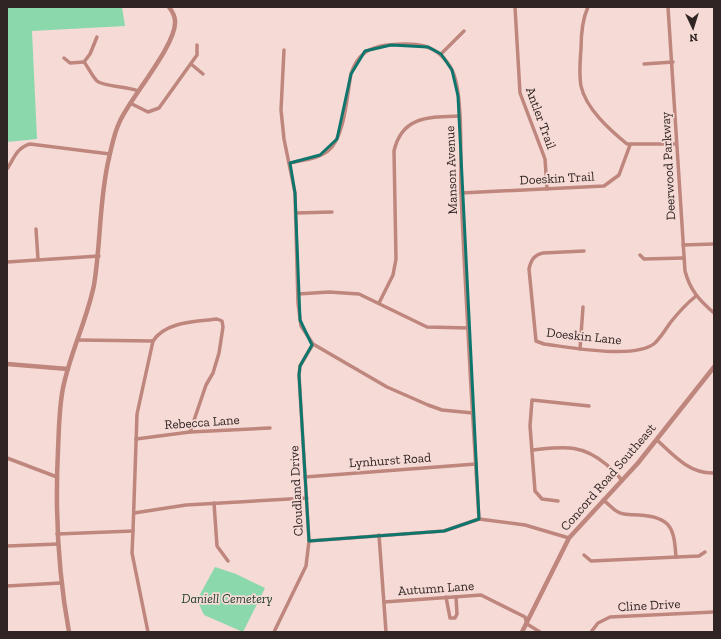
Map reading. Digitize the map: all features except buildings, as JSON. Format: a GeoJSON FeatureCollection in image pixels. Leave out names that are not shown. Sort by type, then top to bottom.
{"type":"FeatureCollection","features":[{"type":"Feature","properties":{"kind":"street"},"geometry":{"type":"LineString","coordinates":[[69,632],[61,583],[57,534],[57,477],[61,401],[68,369],[89,308],[99,256],[102,206],[110,154],[115,133],[130,103],[158,64],[174,30],[175,18],[168,7]]}},
{"type":"Feature","properties":{"kind":"street","name":"Antler Trail"},"geometry":{"type":"LineString","coordinates":[[515,7],[520,93],[545,159],[547,189]]}},
{"type":"Feature","properties":{"kind":"street"},"geometry":{"type":"LineString","coordinates":[[588,7],[581,34],[580,79],[582,88],[593,109],[619,138],[630,146],[676,144]]}},
{"type":"Feature","properties":{"kind":"street","name":"Deerwood Parkway"},"geometry":{"type":"LineString","coordinates":[[668,7],[683,258],[688,284],[696,296],[714,313]]}},
{"type":"Feature","properties":{"kind":"street"},"geometry":{"type":"LineString","coordinates":[[290,163],[320,155],[328,151],[337,139],[351,74],[354,66],[365,51],[374,46],[409,44],[428,46],[441,54],[464,31]]}},
{"type":"Feature","properties":{"kind":"street"},"geometry":{"type":"LineString","coordinates":[[64,58],[70,63],[84,62],[90,54],[97,37]]}},
{"type":"Feature","properties":{"kind":"street"},"geometry":{"type":"LineString","coordinates":[[130,103],[145,112],[156,111],[197,55],[197,45]]}},
{"type":"Feature","properties":{"kind":"street"},"geometry":{"type":"LineString","coordinates":[[284,50],[281,110],[284,139],[290,163],[296,213],[300,320],[306,336],[313,344],[387,387],[442,410],[474,413]]}},
{"type":"Feature","properties":{"kind":"street","name":"Manson Avenue"},"geometry":{"type":"LineString","coordinates":[[441,54],[452,70],[456,81],[459,116],[461,193],[479,519]]}},
{"type":"Feature","properties":{"kind":"street"},"geometry":{"type":"LineString","coordinates":[[84,62],[97,81],[131,88],[138,91]]}},
{"type":"Feature","properties":{"kind":"street"},"geometry":{"type":"LineString","coordinates":[[644,64],[672,62]]}},
{"type":"Feature","properties":{"kind":"street"},"geometry":{"type":"LineString","coordinates":[[190,64],[203,74]]}},
{"type":"Feature","properties":{"kind":"street"},"geometry":{"type":"LineString","coordinates":[[379,303],[393,275],[396,259],[394,151],[396,140],[403,131],[421,119],[459,116]]}},
{"type":"Feature","properties":{"kind":"street"},"geometry":{"type":"LineString","coordinates":[[7,169],[17,152],[23,146],[30,144],[110,154]]}},
{"type":"Feature","properties":{"kind":"street","name":"Doeskin Trail"},"geometry":{"type":"LineString","coordinates":[[461,193],[604,186],[609,184],[619,175],[630,146]]}},
{"type":"Feature","properties":{"kind":"street"},"geometry":{"type":"LineString","coordinates":[[296,213],[332,212]]}},
{"type":"Feature","properties":{"kind":"street"},"geometry":{"type":"LineString","coordinates":[[36,229],[38,260]]}},
{"type":"Feature","properties":{"kind":"street"},"geometry":{"type":"LineString","coordinates":[[683,245],[714,244]]}},
{"type":"Feature","properties":{"kind":"street","name":"Doeskin Lane"},"geometry":{"type":"LineString","coordinates":[[584,251],[543,253],[536,255],[529,269],[536,341],[580,349],[623,351],[647,348],[656,342],[672,321],[696,296]]}},
{"type":"Feature","properties":{"kind":"street"},"geometry":{"type":"LineString","coordinates":[[640,255],[644,259],[683,258]]}},
{"type":"Feature","properties":{"kind":"street"},"geometry":{"type":"LineString","coordinates":[[7,262],[99,256]]}},
{"type":"Feature","properties":{"kind":"street"},"geometry":{"type":"LineString","coordinates":[[298,294],[352,293],[379,303],[427,327],[469,328]]}},
{"type":"Feature","properties":{"kind":"street"},"geometry":{"type":"LineString","coordinates":[[580,349],[583,307]]}},
{"type":"Feature","properties":{"kind":"street"},"geometry":{"type":"LineString","coordinates":[[148,632],[132,553],[132,530],[139,403],[152,341],[166,328],[217,319],[222,321],[223,328],[219,355],[213,373],[206,385],[190,432]]}},
{"type":"Feature","properties":{"kind":"street"},"geometry":{"type":"LineString","coordinates":[[78,340],[152,341]]}},
{"type":"Feature","properties":{"kind":"street","name":"Cloudland Drive"},"geometry":{"type":"LineString","coordinates":[[274,632],[306,566],[309,541],[299,375],[300,366],[313,344]]}},
{"type":"Feature","properties":{"kind":"street"},"geometry":{"type":"LineString","coordinates":[[7,364],[68,369]]}},
{"type":"Feature","properties":{"kind":"street","name":"Concord Road Southeast"},"geometry":{"type":"LineString","coordinates":[[522,632],[569,538],[622,481],[657,440],[714,367]]}},
{"type":"Feature","properties":{"kind":"street"},"geometry":{"type":"LineString","coordinates":[[558,501],[542,499],[535,491],[530,426],[532,400],[589,406]]}},
{"type":"Feature","properties":{"kind":"street","name":"Rebecca Lane"},"geometry":{"type":"LineString","coordinates":[[136,439],[190,432],[270,428]]}},
{"type":"Feature","properties":{"kind":"street"},"geometry":{"type":"LineString","coordinates":[[657,440],[688,467],[704,473],[714,473]]}},
{"type":"Feature","properties":{"kind":"street"},"geometry":{"type":"LineString","coordinates":[[532,450],[573,448],[587,451],[609,467],[622,481]]}},
{"type":"Feature","properties":{"kind":"street"},"geometry":{"type":"LineString","coordinates":[[7,458],[57,477]]}},
{"type":"Feature","properties":{"kind":"street","name":"Lynhurst Road"},"geometry":{"type":"LineString","coordinates":[[306,477],[476,464]]}},
{"type":"Feature","properties":{"kind":"street"},"geometry":{"type":"LineString","coordinates":[[134,513],[186,505],[307,498]]}},
{"type":"Feature","properties":{"kind":"street"},"geometry":{"type":"LineString","coordinates":[[603,500],[618,512],[653,516],[669,525],[675,536],[676,557]]}},
{"type":"Feature","properties":{"kind":"street"},"geometry":{"type":"LineString","coordinates":[[214,503],[217,546],[228,561]]}},
{"type":"Feature","properties":{"kind":"street"},"geometry":{"type":"LineString","coordinates":[[309,541],[444,531],[479,519],[525,525],[569,538]]}},
{"type":"Feature","properties":{"kind":"street"},"geometry":{"type":"LineString","coordinates":[[57,534],[132,530]]}},
{"type":"Feature","properties":{"kind":"street"},"geometry":{"type":"LineString","coordinates":[[379,535],[386,632]]}},
{"type":"Feature","properties":{"kind":"street"},"geometry":{"type":"LineString","coordinates":[[7,546],[58,544]]}},
{"type":"Feature","properties":{"kind":"street"},"geometry":{"type":"LineString","coordinates":[[584,555],[591,561],[699,556],[705,552]]}},
{"type":"Feature","properties":{"kind":"street"},"geometry":{"type":"LineString","coordinates":[[7,586],[61,583]]}},
{"type":"Feature","properties":{"kind":"street","name":"Autumn Lane"},"geometry":{"type":"LineString","coordinates":[[384,602],[481,595],[525,617],[527,624],[540,632]]}},
{"type":"Feature","properties":{"kind":"street"},"geometry":{"type":"LineString","coordinates":[[446,597],[450,618],[455,618],[457,614],[456,597]]}},
{"type":"Feature","properties":{"kind":"street","name":"Cline Drive"},"geometry":{"type":"LineString","coordinates":[[591,632],[598,623],[614,616],[714,612]]}},
{"type":"Feature","properties":{"kind":"highlighted area"},"geometry":{"type":"Polygon","coordinates":[[[391,45],[428,47],[441,54],[452,70],[458,96],[479,519],[444,531],[309,541],[299,375],[300,366],[312,345],[300,320],[295,193],[290,163],[320,155],[337,139],[351,74],[365,51],[391,45]]]}},
{"type":"Feature","properties":{"kind":"green space"},"geometry":{"type":"Polygon","coordinates":[[[7,7],[122,7],[125,26],[32,31],[37,139],[7,142],[7,7]]]}},
{"type":"Feature","properties":{"kind":"green space","name":"Daniell Cemetery"},"geometry":{"type":"Polygon","coordinates":[[[215,567],[236,574],[265,588],[243,632],[204,615],[197,600],[215,567]]]}}]}
